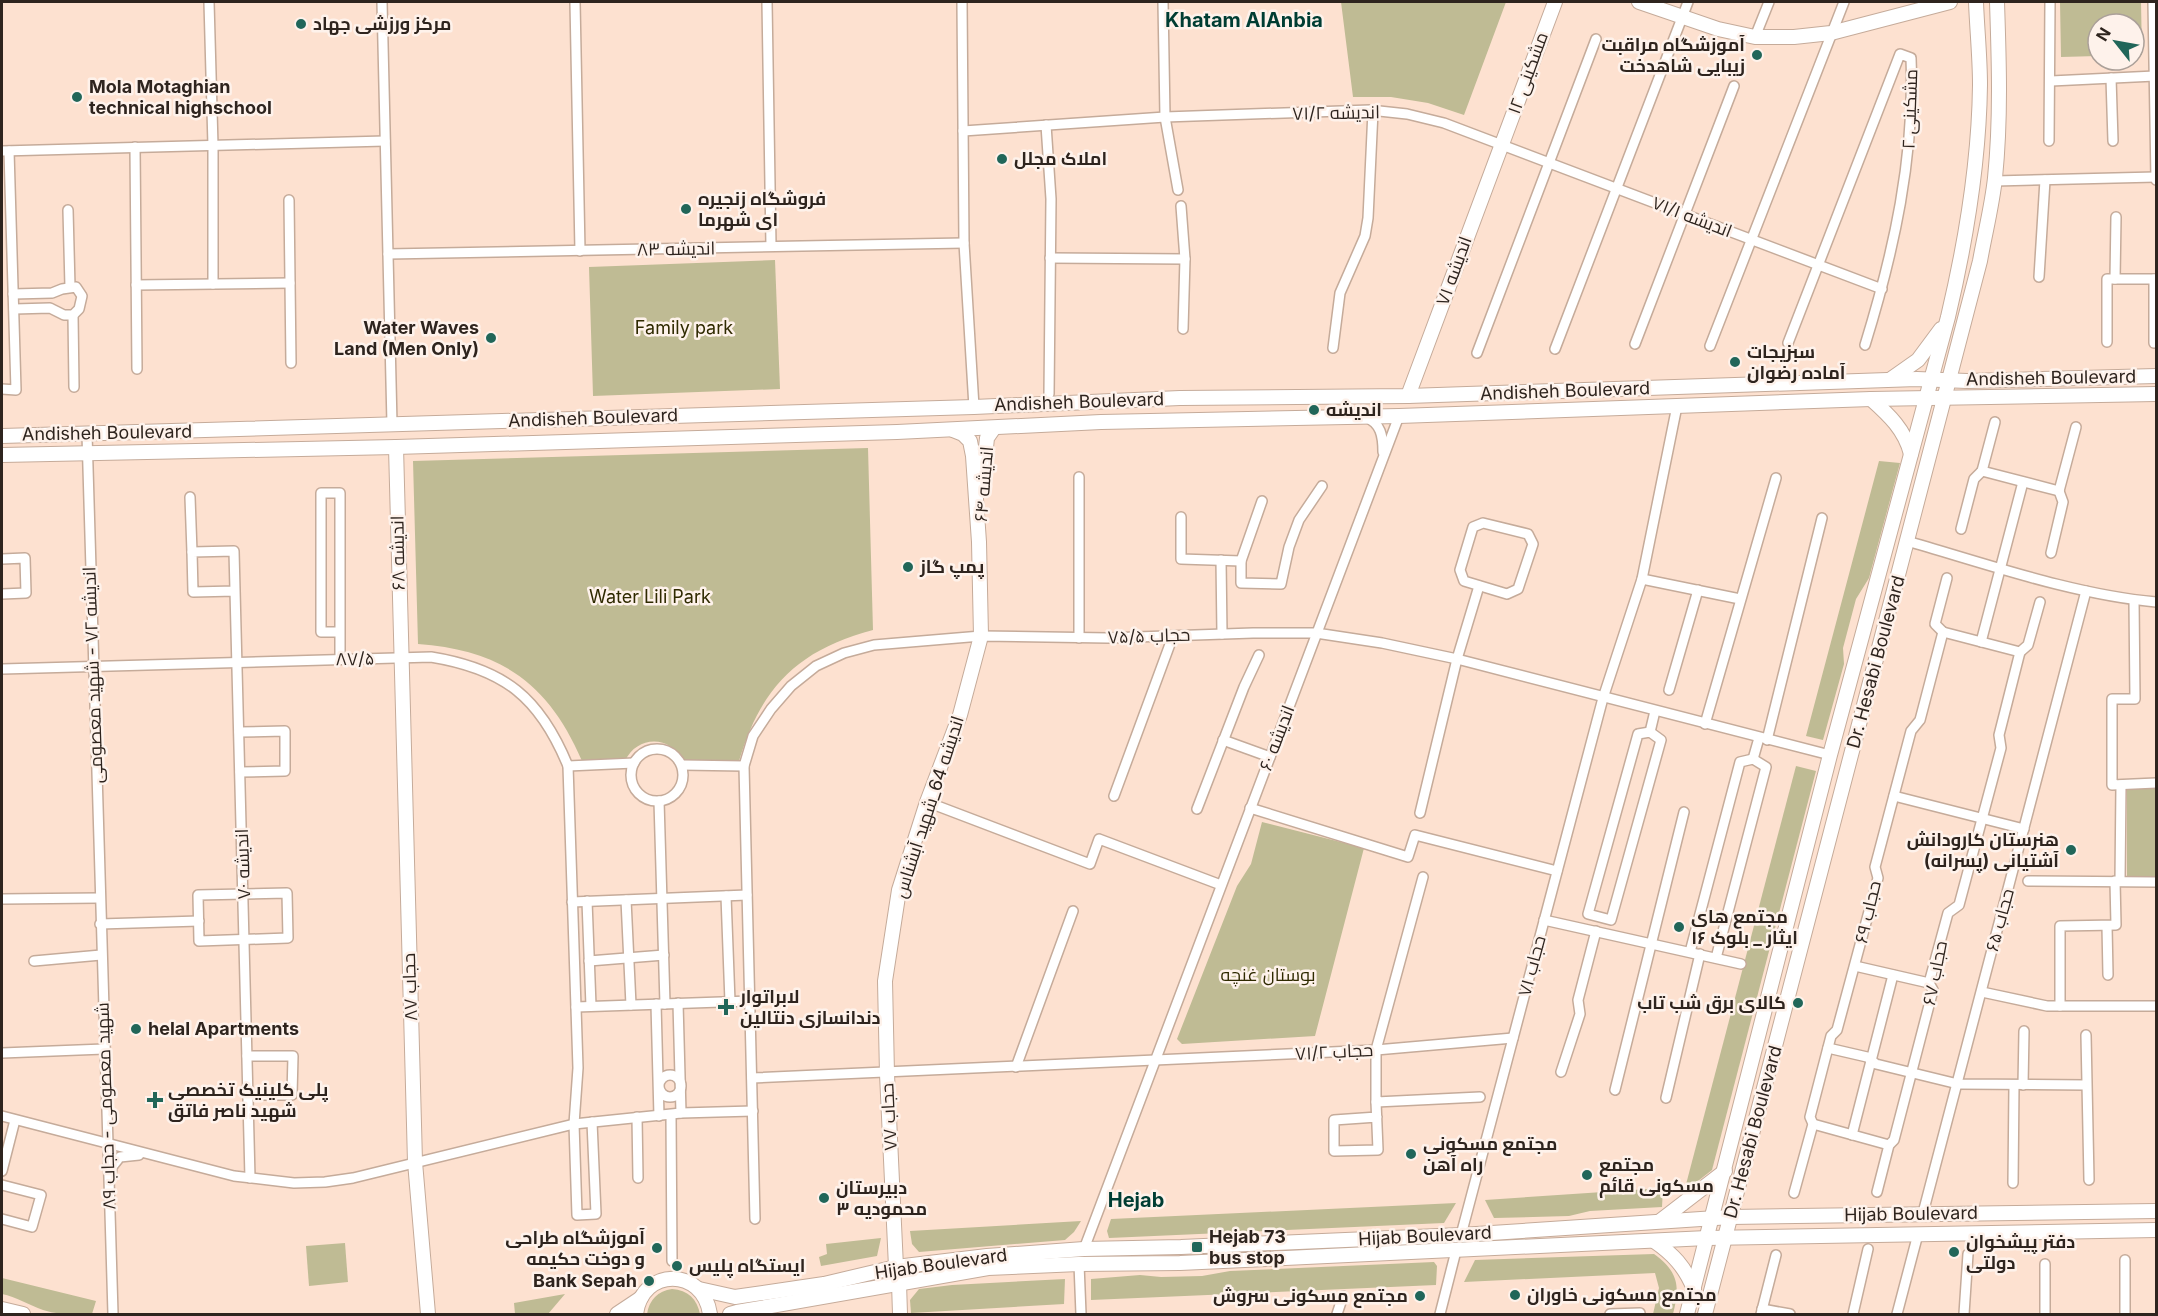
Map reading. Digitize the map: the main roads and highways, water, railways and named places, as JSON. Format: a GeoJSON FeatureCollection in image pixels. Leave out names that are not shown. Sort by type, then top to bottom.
{"type":"FeatureCollection","features":[{"type":"Feature","properties":{"kind":"main road","name":"مشکینی ۱۲"},"geometry":{"type":"LineString","coordinates":[[1501,146],[1555,2]]}},
{"type":"Feature","properties":{"kind":"main road"},"geometry":{"type":"LineString","coordinates":[[1639,2],[1718,29],[1755,37],[1794,37],[1831,33],[1946,3],[1976,6]]}},
{"type":"Feature","properties":{"kind":"main road","name":"Dr. Hesabi Boulevard"},"geometry":{"type":"LineString","coordinates":[[1705,1314],[1980,261],[1995,181],[2000,86],[1997,2]]}},
{"type":"Feature","properties":{"kind":"main road","name":"Dr. Hesabi Boulevard"},"geometry":{"type":"LineString","coordinates":[[1687,1314],[1830,755],[1962,260],[1978,133],[1980,84],[1976,6]]}},
{"type":"Feature","properties":{"kind":"main road","name":"اندیشه ۷۱"},"geometry":{"type":"LineString","coordinates":[[1408,396],[1501,146]]}},
{"type":"Feature","properties":{"kind":"main road"},"geometry":{"type":"LineString","coordinates":[[1889,380],[1918,360],[1948,317]]}},
{"type":"Feature","properties":{"kind":"main road","name":"Andisheh Boulevard"},"geometry":{"type":"LineString","coordinates":[[2,436],[974,407],[1180,398],[1408,396],[1889,380],[2157,376]]}},
{"type":"Feature","properties":{"kind":"main road","name":"Andisheh Boulevard"},"geometry":{"type":"LineString","coordinates":[[2,455],[396,447],[953,430],[1101,422],[1399,416],[1945,397],[2157,394]]}},
{"type":"Feature","properties":{"kind":"main road"},"geometry":{"type":"LineString","coordinates":[[1870,399],[1896,423],[1908,442],[1911,455]]}},
{"type":"Feature","properties":{"kind":"main road"},"geometry":{"type":"LineString","coordinates":[[1100,401],[1101,422]]}},
{"type":"Feature","properties":{"kind":"main road","name":"اندیشه ۶۴"},"geometry":{"type":"LineString","coordinates":[[979,542],[984,456],[987,438],[994,428]]}},
{"type":"Feature","properties":{"kind":"main road"},"geometry":{"type":"LineString","coordinates":[[953,430],[963,434],[970,441],[979,542]]}},
{"type":"Feature","properties":{"kind":"main road","name":"اندیشه ۶۸"},"geometry":{"type":"LineString","coordinates":[[396,447],[400,659]]}},
{"type":"Feature","properties":{"kind":"main road","name":"اندیشه 64_شهید آبشناس"},"geometry":{"type":"LineString","coordinates":[[887,1074],[885,981],[898,890],[927,802],[960,715],[981,636],[979,542]]}},
{"type":"Feature","properties":{"kind":"main road","name":"حجاب ۸۷"},"geometry":{"type":"LineString","coordinates":[[400,659],[415,1162],[428,1314]]}},
{"type":"Feature","properties":{"kind":"main road","name":"حجاب ۷۷"},"geometry":{"type":"LineString","coordinates":[[887,1074],[896,1267]]}},
{"type":"Feature","properties":{"kind":"main road"},"geometry":{"type":"LineString","coordinates":[[1659,1221],[1725,1171]]}},
{"type":"Feature","properties":{"kind":"main road","name":"Hijab Boulevard"},"geometry":{"type":"LineString","coordinates":[[641,1298],[654,1284],[672,1279],[735,1297],[824,1284],[896,1267],[987,1256],[1084,1249],[1461,1235],[1731,1217],[2157,1211]]}},
{"type":"Feature","properties":{"kind":"main road","name":"Hijab Boulevard"},"geometry":{"type":"LineString","coordinates":[[730,1314],[988,1268],[1180,1263],[1726,1237],[2157,1230]]}},
{"type":"Feature","properties":{"kind":"main road"},"geometry":{"type":"LineString","coordinates":[[1654,1240],[1678,1261],[1694,1289]]}},
{"type":"Feature","properties":{"kind":"main road"},"geometry":{"type":"LineString","coordinates":[[1180,1263],[1181,1247]]}},
{"type":"Feature","properties":{"kind":"main road"},"geometry":{"type":"LineString","coordinates":[[899,1283],[900,1314]]}},
{"type":"Feature","properties":{"kind":"main road"},"geometry":{"type":"LineString","coordinates":[[699,1288],[709,1305],[710,1314]]}},
{"type":"Feature","properties":{"kind":"main road"},"geometry":{"type":"LineString","coordinates":[[617,1314],[641,1298]]}},
{"type":"Feature","properties":{"kind":"main road"},"geometry":{"type":"LineString","coordinates":[[636,1314],[641,1298]]}},
{"type":"Feature","properties":{"kind":"main road"},"geometry":{"type":"LineString","coordinates":[[2,1309],[23,1314]]}},
{"type":"Feature","properties":{"kind":"place","name":"مرکز ورزشی جهاد"},"geometry":{"type":"Point","coordinates":[301,24]}},
{"type":"Feature","properties":{"kind":"place","name":"آموزشگاه مراقبت زیبایی شاهدخت"},"geometry":{"type":"Point","coordinates":[1757,55]}},
{"type":"Feature","properties":{"kind":"place","name":"Mola Motaghian technical highschool"},"geometry":{"type":"Point","coordinates":[77,97]}},
{"type":"Feature","properties":{"kind":"place","name":"املاک مجلل"},"geometry":{"type":"Point","coordinates":[1002,159]}},
{"type":"Feature","properties":{"kind":"place","name":"فروشگاه زنجیره ای شهرما"},"geometry":{"type":"Point","coordinates":[686,209]}},
{"type":"Feature","properties":{"kind":"place","name":"Water Waves Land (Men Only)"},"geometry":{"type":"Point","coordinates":[491,338]}},
{"type":"Feature","properties":{"kind":"place","name":"سبزیجات آماده رضوان"},"geometry":{"type":"Point","coordinates":[1735,362]}},
{"type":"Feature","properties":{"kind":"place","name":"اندیشه"},"geometry":{"type":"Point","coordinates":[1314,410]}},
{"type":"Feature","properties":{"kind":"place","name":"پمپ گاز"},"geometry":{"type":"Point","coordinates":[908,567]}},
{"type":"Feature","properties":{"kind":"place","name":"هنرستان کارودانش آشتیانی (پسرانه)"},"geometry":{"type":"Point","coordinates":[2071,850]}},
{"type":"Feature","properties":{"kind":"place","name":"مجتمع های ایثار _ بلوک ۱۶"},"geometry":{"type":"Point","coordinates":[1679,927]}},
{"type":"Feature","properties":{"kind":"place","name":"کالای برق شب تاب"},"geometry":{"type":"Point","coordinates":[1798,1003]}},
{"type":"Feature","properties":{"kind":"place","name":"لابراتوار دندانسازی دنتالین"},"geometry":{"type":"Point","coordinates":[726,1007]}},
{"type":"Feature","properties":{"kind":"place","name":"helal Apartments"},"geometry":{"type":"Point","coordinates":[136,1029]}},
{"type":"Feature","properties":{"kind":"place","name":"پلی کلینیک تخصصی شهید ناصر فاتق"},"geometry":{"type":"Point","coordinates":[155,1100]}},
{"type":"Feature","properties":{"kind":"place","name":"مجتمع مسکونی راه آهن"},"geometry":{"type":"Point","coordinates":[1411,1154]}},
{"type":"Feature","properties":{"kind":"place","name":"مجتمع مسکونی قائم"},"geometry":{"type":"Point","coordinates":[1587,1175]}},
{"type":"Feature","properties":{"kind":"place","name":"دبیرستان محمودیه ۳"},"geometry":{"type":"Point","coordinates":[824,1198]}},
{"type":"Feature","properties":{"kind":"place","name":"Hejab 73 bus stop"},"geometry":{"type":"Point","coordinates":[1197,1247]}},
{"type":"Feature","properties":{"kind":"place","name":"آموزشگاه طراحی و دوخت حکیمه"},"geometry":{"type":"Point","coordinates":[657,1248]}},
{"type":"Feature","properties":{"kind":"place","name":"دفتر پیشخوان دولتی"},"geometry":{"type":"Point","coordinates":[1954,1252]}},
{"type":"Feature","properties":{"kind":"place","name":"ایستگاه پلیس"},"geometry":{"type":"Point","coordinates":[677,1266]}},
{"type":"Feature","properties":{"kind":"place","name":"Bank Sepah"},"geometry":{"type":"Point","coordinates":[649,1281]}},
{"type":"Feature","properties":{"kind":"place","name":"مجتمع مسکونی خاوران"},"geometry":{"type":"Point","coordinates":[1515,1295]}},
{"type":"Feature","properties":{"kind":"place","name":"مجتمع مسکونی سروش"},"geometry":{"type":"Point","coordinates":[1420,1296]}},
{"type":"Feature","properties":{"kind":"district","name":"Khatam AlAnbia"},"geometry":{"type":"Point","coordinates":[1244,20]}},
{"type":"Feature","properties":{"kind":"district","name":"Hejab"},"geometry":{"type":"Point","coordinates":[1136,1200]}},
{"type":"Feature","properties":{"kind":"park label","name":"Family park"},"geometry":{"type":"Point","coordinates":[684,328]}},
{"type":"Feature","properties":{"kind":"park label","name":"Water Lili Park"},"geometry":{"type":"Point","coordinates":[650,597]}},
{"type":"Feature","properties":{"kind":"park label","name":"بوستان غنچه"},"geometry":{"type":"Point","coordinates":[1268,975]}}]}
